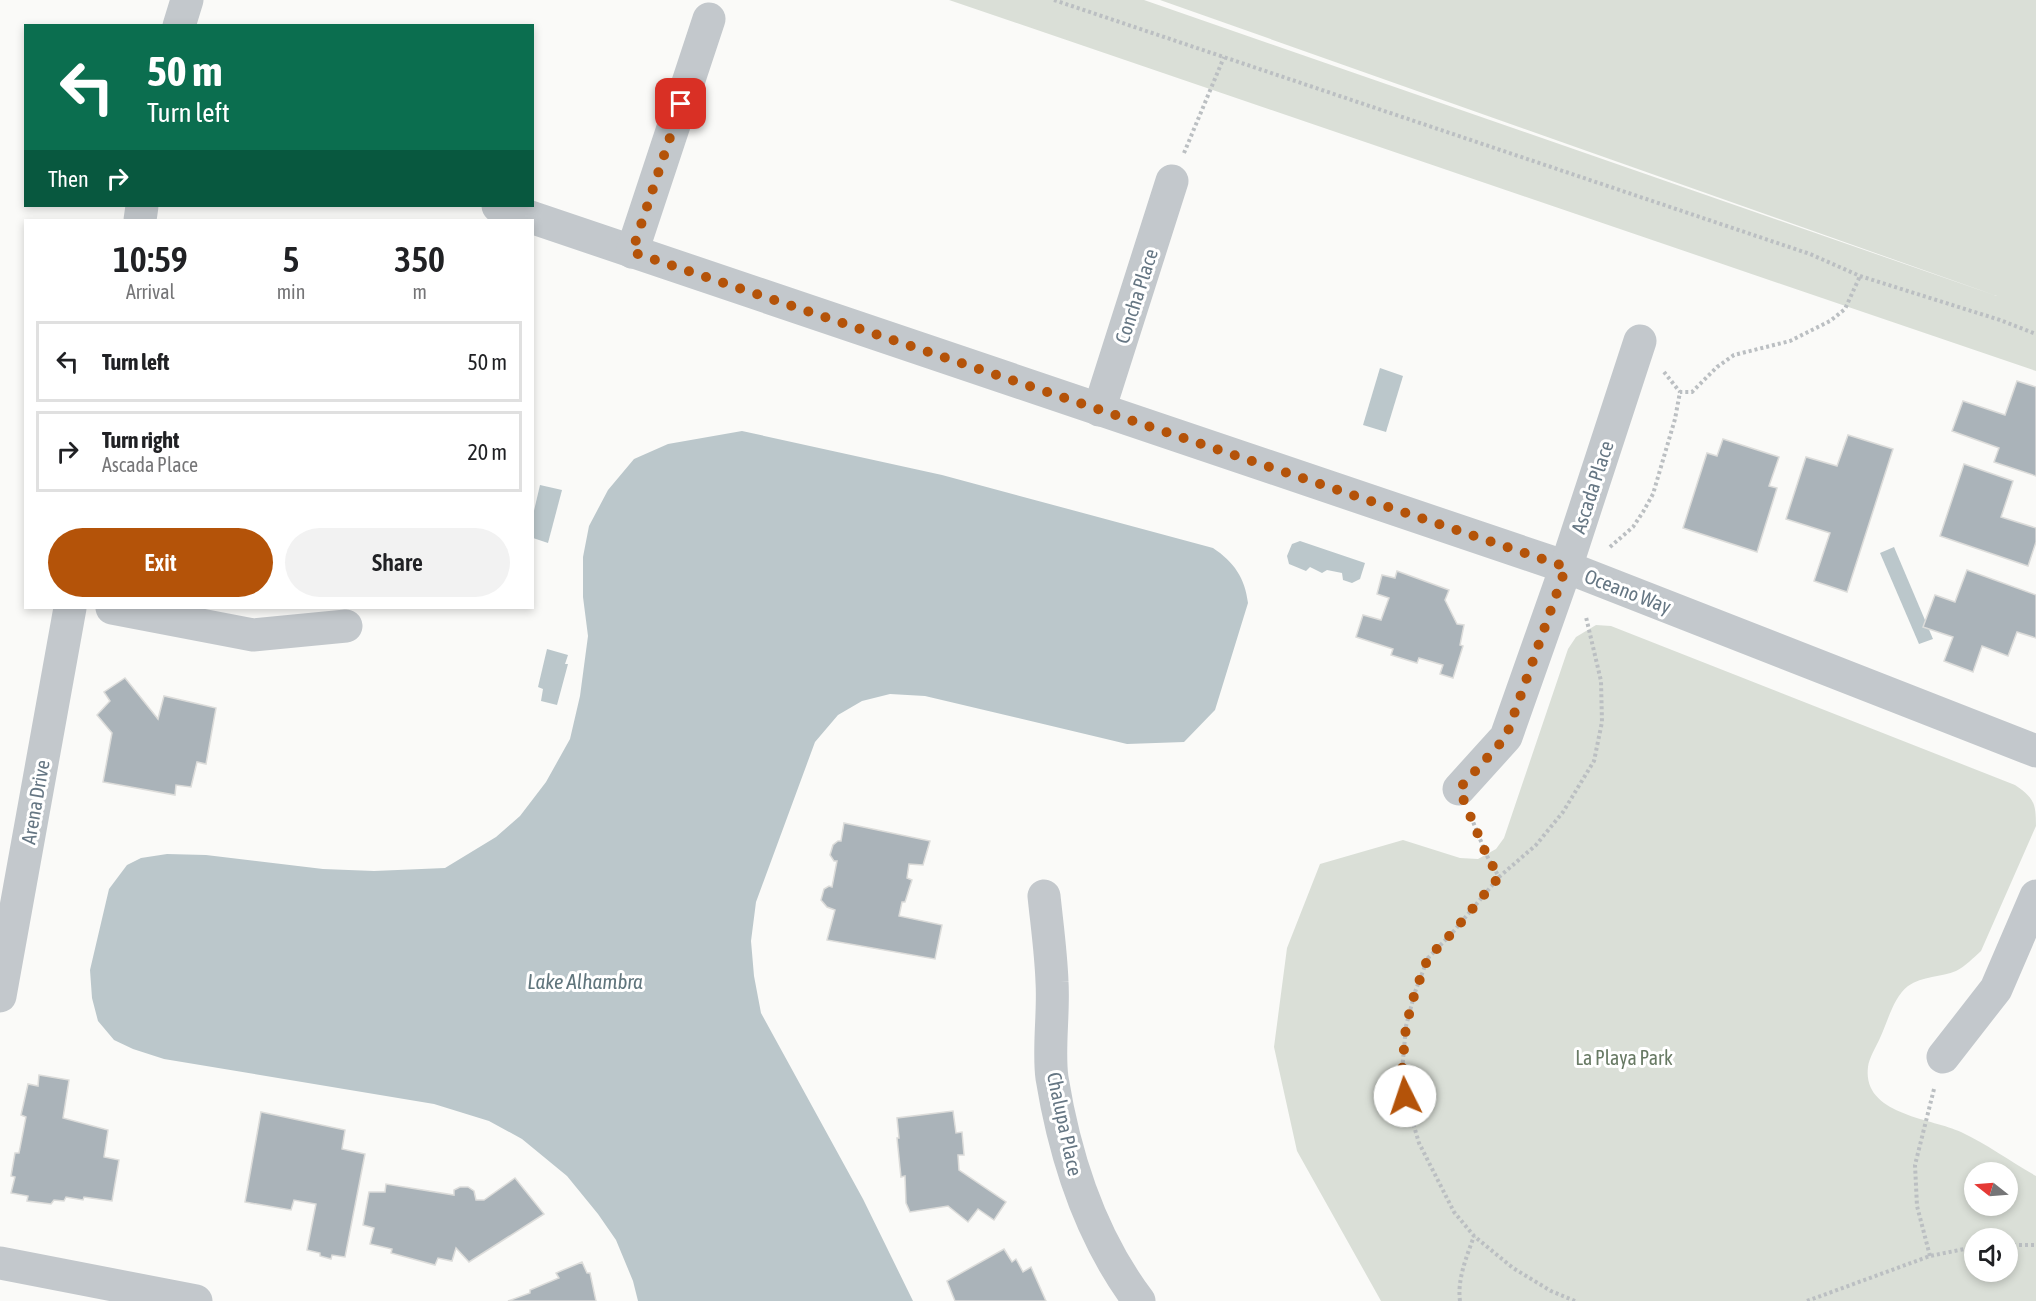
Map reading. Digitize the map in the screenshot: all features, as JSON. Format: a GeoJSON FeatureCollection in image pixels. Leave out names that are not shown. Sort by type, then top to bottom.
{"type":"FeatureCollection","features":[{"type":"Feature","properties":{"kind":"street"},"geometry":{"type":"LineString","coordinates":[[180,24],[187,0]]}},
{"type":"Feature","properties":{"kind":"street"},"geometry":{"type":"LineString","coordinates":[[632,252],[709,19]]}},
{"type":"Feature","properties":{"kind":"street","name":"Concha Place"},"geometry":{"type":"LineString","coordinates":[[1099,410],[1172,181]]}},
{"type":"Feature","properties":{"kind":"street","name":"Oceano Way"},"geometry":{"type":"LineString","coordinates":[[501,207],[1566,567],[2036,751]]}},
{"type":"Feature","properties":{"kind":"street","name":"Ascada Place"},"geometry":{"type":"LineString","coordinates":[[1459,789],[1506,737],[1566,567],[1640,340]]}},
{"type":"Feature","properties":{"kind":"street","name":"Arena Drive"},"geometry":{"type":"LineString","coordinates":[[0,996],[70,609]]}},
{"type":"Feature","properties":{"kind":"street"},"geometry":{"type":"LineString","coordinates":[[117,609],[254,635],[346,626]]}},
{"type":"Feature","properties":{"kind":"street","name":"Chalupa Place"},"geometry":{"type":"LineString","coordinates":[[1044,896],[1052,982],[1052,1076],[1072,1171],[1096,1232],[1125,1282],[1139,1301]]}},
{"type":"Feature","properties":{"kind":"street"},"geometry":{"type":"LineString","coordinates":[[1943,1056],[1996,989],[2036,896]]}},
{"type":"Feature","properties":{"kind":"street"},"geometry":{"type":"LineString","coordinates":[[0,1263],[196,1301]]}},
{"type":"Feature","properties":{"kind":"path"},"geometry":{"type":"LineString","coordinates":[[1054,0],[1810,254],[1860,276],[2036,333]]}},
{"type":"Feature","properties":{"kind":"path"},"geometry":{"type":"LineString","coordinates":[[1172,181],[1224,57]]}},
{"type":"Feature","properties":{"kind":"path"},"geometry":{"type":"LineString","coordinates":[[1610,545],[1633,527],[1653,494],[1675,419],[1680,392],[1692,392],[1717,367],[1734,355],[1790,341],[1830,321],[1845,309],[1860,276]]}},
{"type":"Feature","properties":{"kind":"path"},"geometry":{"type":"LineString","coordinates":[[1575,1301],[1551,1291],[1513,1268],[1474,1236],[1454,1212],[1419,1143],[1405,1096],[1402,1071],[1406,1026],[1415,992],[1428,958],[1499,877],[1536,845],[1556,820],[1594,761],[1602,722],[1601,681],[1585,619]]}},
{"type":"Feature","properties":{"kind":"path"},"geometry":{"type":"LineString","coordinates":[[1459,789],[1487,856],[1499,877]]}},
{"type":"Feature","properties":{"kind":"path"},"geometry":{"type":"LineString","coordinates":[[1930,1256],[1917,1206],[1915,1165],[1943,1056]]}},
{"type":"Feature","properties":{"kind":"path"},"geometry":{"type":"LineString","coordinates":[[1460,1301],[1463,1269],[1474,1236]]}},
{"type":"Feature","properties":{"kind":"path"},"geometry":{"type":"LineString","coordinates":[[2018,1245],[2036,1245]]}},
{"type":"Feature","properties":{"kind":"path"},"geometry":{"type":"LineString","coordinates":[[1807,1301],[1930,1256],[1964,1249]]}},
{"type":"Feature","properties":{"kind":"green space"},"geometry":{"type":"Polygon","coordinates":[[[949,0],[1144,0],[1997,296],[1160,0],[2036,0],[2036,371],[949,0]]]}},
{"type":"Feature","properties":{"kind":"green space","name":"La Playa Park"},"geometry":{"type":"Polygon","coordinates":[[[1596,625],[1611,626],[2015,785],[2033,802],[2036,826],[1981,951],[1956,971],[1919,980],[1903,991],[1891,1010],[1868,1067],[1869,1083],[1876,1095],[1887,1105],[1917,1118],[1961,1132],[2013,1162],[1964,1162],[1964,1216],[2018,1216],[2018,1165],[2036,1176],[2036,1301],[1381,1301],[1297,1151],[1274,1047],[1287,948],[1320,864],[1403,840],[1460,858],[1478,859],[1496,849],[1504,838],[1568,649],[1576,637],[1596,625]]]}},
{"type":"Feature","properties":{"kind":"water"},"geometry":{"type":"Polygon","coordinates":[[[1380,368],[1403,376],[1386,432],[1363,425],[1380,368]]]}},
{"type":"Feature","properties":{"kind":"water","name":"Lake Alhambra"},"geometry":{"type":"Polygon","coordinates":[[[742,431],[942,475],[1213,548],[1237,571],[1248,603],[1215,710],[1184,742],[1127,744],[925,696],[890,694],[862,701],[838,715],[815,742],[756,902],[751,941],[754,976],[761,1013],[863,1199],[913,1301],[638,1301],[633,1281],[616,1240],[598,1214],[567,1176],[522,1139],[489,1121],[434,1104],[164,1059],[133,1049],[114,1040],[98,1021],[92,998],[90,970],[109,889],[127,865],[141,858],[167,854],[206,855],[323,869],[374,871],[445,868],[496,837],[520,816],[546,782],[570,739],[580,696],[588,636],[583,597],[583,557],[589,526],[608,490],[634,459],[668,444],[742,431]]]}},
{"type":"Feature","properties":{"kind":"water"},"geometry":{"type":"Polygon","coordinates":[[[540,485],[562,490],[548,543],[534,538],[534,511],[540,485]]]}},
{"type":"Feature","properties":{"kind":"water"},"geometry":{"type":"Polygon","coordinates":[[[1300,541],[1365,563],[1360,579],[1352,583],[1343,580],[1342,573],[1327,570],[1322,573],[1310,567],[1306,571],[1289,564],[1287,556],[1292,544],[1300,541]]]}},
{"type":"Feature","properties":{"kind":"water"},"geometry":{"type":"Polygon","coordinates":[[[1894,547],[1933,639],[1919,644],[1880,553],[1894,547]]]}},
{"type":"Feature","properties":{"kind":"water"},"geometry":{"type":"Polygon","coordinates":[[[547,649],[568,655],[565,664],[568,664],[557,705],[541,701],[543,689],[538,687],[547,649]]]}},
{"type":"Feature","properties":{"kind":"building"},"geometry":{"type":"Polygon","coordinates":[[[2017,381],[2036,387],[2036,476],[1994,462],[1999,448],[1952,431],[1963,401],[2005,415],[2017,381]]]}},
{"type":"Feature","properties":{"kind":"building"},"geometry":{"type":"Polygon","coordinates":[[[1848,435],[1893,449],[1847,592],[1814,581],[1830,533],[1786,519],[1806,457],[1837,466],[1848,435]]]}},
{"type":"Feature","properties":{"kind":"building"},"geometry":{"type":"Polygon","coordinates":[[[1723,439],[1779,457],[1769,486],[1777,488],[1757,552],[1683,528],[1707,453],[1717,456],[1723,439]]]}},
{"type":"Feature","properties":{"kind":"building"},"geometry":{"type":"Polygon","coordinates":[[[1964,464],[2013,481],[2001,517],[2036,528],[2036,542],[2028,566],[1940,536],[1964,464]]]}},
{"type":"Feature","properties":{"kind":"building"},"geometry":{"type":"Polygon","coordinates":[[[1967,570],[2036,595],[2036,638],[2017,632],[2008,656],[1982,646],[1973,672],[1944,661],[1953,637],[1923,627],[1935,595],[1955,602],[1967,570]]]}},
{"type":"Feature","properties":{"kind":"building"},"geometry":{"type":"Polygon","coordinates":[[[1397,571],[1449,590],[1445,600],[1457,624],[1464,625],[1460,645],[1463,646],[1453,678],[1440,674],[1443,665],[1419,658],[1417,663],[1391,655],[1393,649],[1356,637],[1363,615],[1381,620],[1389,598],[1377,594],[1382,575],[1395,578],[1397,571]]]}},
{"type":"Feature","properties":{"kind":"building"},"geometry":{"type":"Polygon","coordinates":[[[125,678],[158,719],[164,696],[216,708],[206,764],[197,762],[191,787],[176,785],[175,795],[103,782],[112,733],[97,715],[110,701],[104,692],[125,678]]]}},
{"type":"Feature","properties":{"kind":"building"},"geometry":{"type":"Polygon","coordinates":[[[844,823],[930,841],[923,865],[909,864],[907,878],[912,880],[905,902],[902,902],[899,916],[942,925],[935,959],[827,940],[835,910],[827,907],[821,900],[824,889],[832,887],[837,861],[834,861],[830,855],[833,845],[841,841],[844,823]]]}},
{"type":"Feature","properties":{"kind":"building"},"geometry":{"type":"Polygon","coordinates":[[[39,1075],[69,1080],[63,1118],[108,1130],[104,1157],[119,1160],[112,1201],[66,1197],[64,1201],[54,1200],[51,1204],[27,1201],[28,1196],[11,1193],[15,1177],[11,1176],[15,1153],[19,1153],[26,1117],[21,1115],[28,1084],[38,1086],[39,1075]]]}},
{"type":"Feature","properties":{"kind":"building"},"geometry":{"type":"Polygon","coordinates":[[[953,1111],[956,1133],[962,1132],[964,1155],[958,1155],[959,1170],[1006,1202],[994,1220],[978,1209],[968,1222],[948,1206],[910,1212],[906,1203],[905,1176],[901,1177],[897,1118],[953,1111]]]}},
{"type":"Feature","properties":{"kind":"building"},"geometry":{"type":"Polygon","coordinates":[[[261,1112],[345,1130],[342,1149],[365,1154],[345,1257],[332,1255],[331,1259],[307,1250],[316,1204],[294,1200],[291,1210],[245,1202],[261,1112]]]}},
{"type":"Feature","properties":{"kind":"building"},"geometry":{"type":"Polygon","coordinates":[[[515,1178],[544,1214],[469,1262],[456,1248],[452,1261],[438,1258],[435,1265],[391,1253],[392,1249],[370,1244],[374,1228],[363,1225],[369,1192],[385,1192],[386,1184],[454,1195],[454,1190],[468,1187],[474,1191],[476,1200],[484,1200],[515,1178]]]}},
{"type":"Feature","properties":{"kind":"building"},"geometry":{"type":"Polygon","coordinates":[[[1004,1249],[1012,1262],[1016,1259],[1023,1272],[1031,1267],[1046,1301],[955,1301],[947,1281],[1004,1249]]]}},
{"type":"Feature","properties":{"kind":"building"},"geometry":{"type":"Polygon","coordinates":[[[582,1262],[587,1273],[590,1273],[596,1301],[508,1301],[559,1278],[556,1273],[582,1262]]]}},
{"type":"Feature","properties":{"kind":"route"},"geometry":{"type":"LineString","coordinates":[[681,104],[632,252],[1566,567],[1506,737],[1459,789],[1487,856],[1499,877],[1428,958],[1415,992],[1406,1026],[1402,1071],[1405,1096]]}}]}
